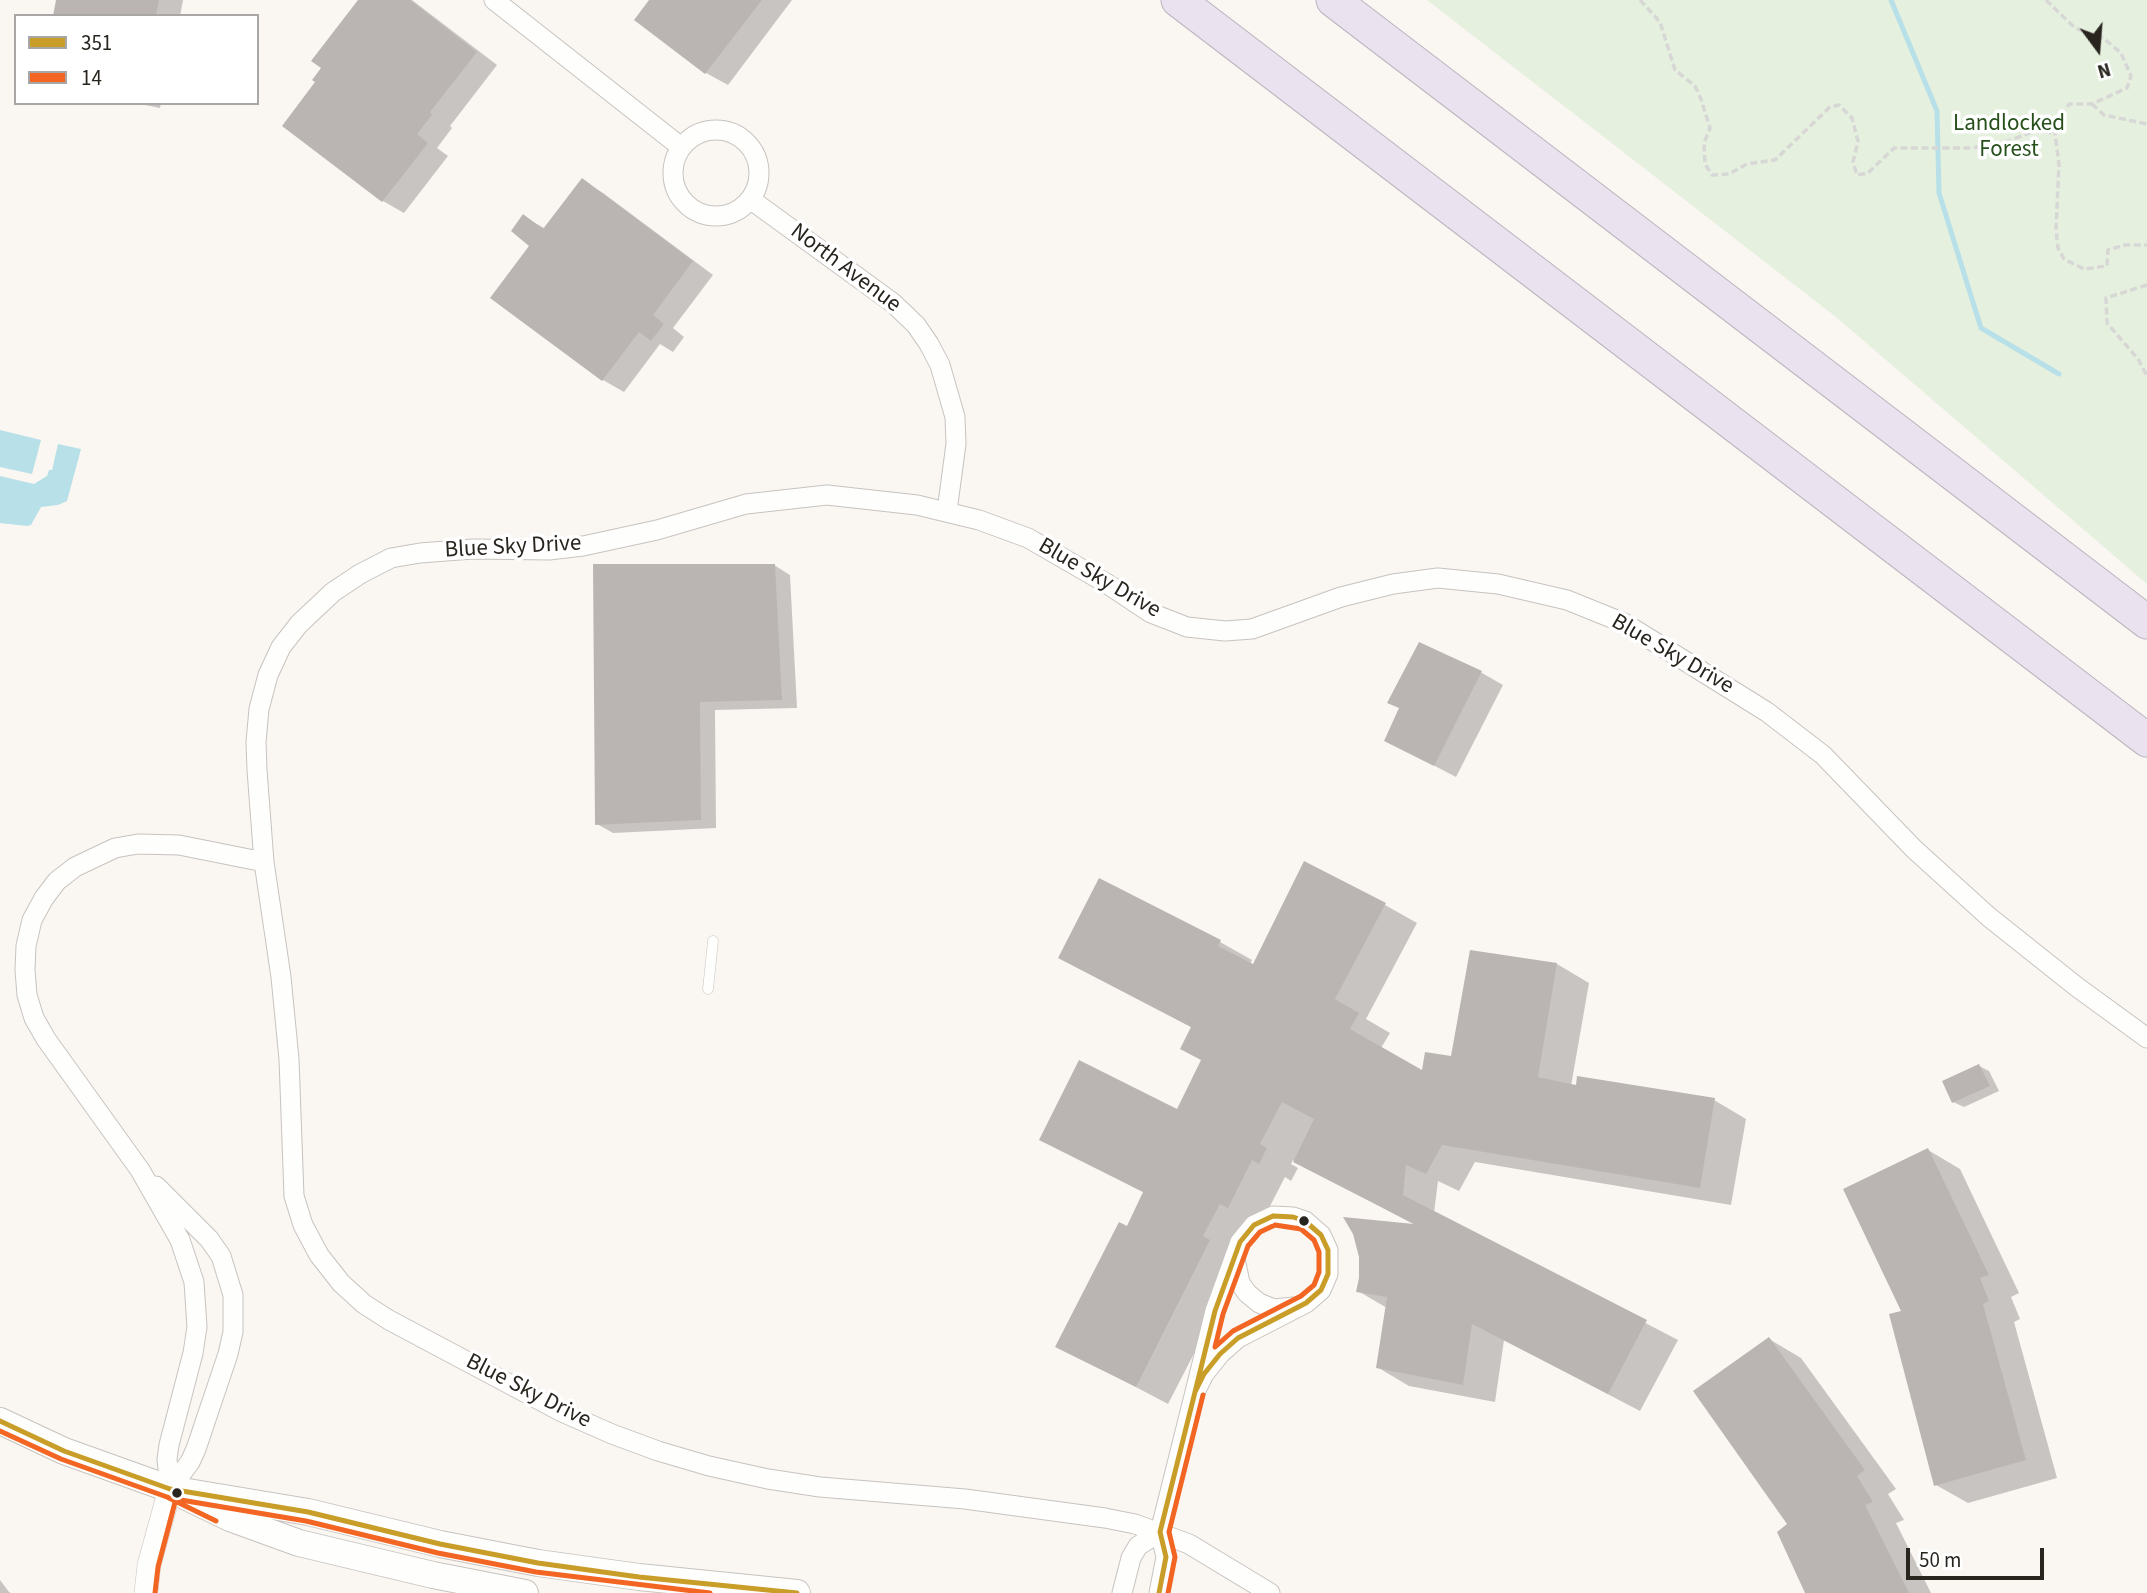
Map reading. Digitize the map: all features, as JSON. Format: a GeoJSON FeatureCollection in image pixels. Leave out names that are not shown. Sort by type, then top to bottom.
{"type":"FeatureCollection","features":[{"type":"Feature","properties":{"kind":"highway"},"geometry":{"type":"LineString","coordinates":[[1178,0],[2147,740]]}},
{"type":"Feature","properties":{"kind":"highway"},"geometry":{"type":"LineString","coordinates":[[1333,0],[2147,622]]}},
{"type":"Feature","properties":{"kind":"main road"},"geometry":{"type":"LineString","coordinates":[[0,1421],[109,1469],[170,1489],[230,1518],[299,1542],[422,1573],[525,1593]]}},
{"type":"Feature","properties":{"kind":"main road"},"geometry":{"type":"LineString","coordinates":[[170,1489],[308,1512],[429,1542],[538,1563],[639,1577],[797,1593]]}},
{"type":"Feature","properties":{"kind":"street"},"geometry":{"type":"LineString","coordinates":[[494,0],[681,147]]}},
{"type":"Feature","properties":{"kind":"street"},"geometry":{"type":"LineString","coordinates":[[709,129],[736,134],[750,145],[758,161],[760,175],[757,188],[750,199],[742,208],[721,216],[705,215],[689,207],[677,192],[672,173],[674,160],[681,147],[692,135],[709,129]]}},
{"type":"Feature","properties":{"kind":"street","name":"North Avenue"},"geometry":{"type":"LineString","coordinates":[[750,199],[893,303],[916,325],[929,344],[940,365],[955,417],[956,444],[947,511]]}},
{"type":"Feature","properties":{"kind":"street","name":"Blue Sky Drive"},"geometry":{"type":"LineString","coordinates":[[1270,1593],[1189,1544],[1160,1532],[1105,1518],[965,1499],[820,1487],[768,1479],[709,1466],[612,1434],[562,1412],[389,1320],[364,1304],[341,1283],[319,1255],[303,1225],[294,1196],[289,1059],[281,977],[264,862],[256,742],[259,709],[268,675],[281,647],[299,624],[333,592],[391,558],[473,549],[549,550],[583,546],[657,530],[746,504],[827,495],[947,511],[1028,538],[1106,583],[1151,613],[1187,626],[1224,631],[1252,628],[1340,597],[1393,584],[1438,578],[1497,584],[1567,600],[1624,623],[1768,712],[1823,755],[1914,849],[1989,917],[2147,1038]]}},
{"type":"Feature","properties":{"kind":"street"},"geometry":{"type":"LineString","coordinates":[[145,1593],[149,1565],[170,1489],[167,1459],[193,1353],[197,1305],[194,1282],[180,1240],[140,1170],[46,1039],[34,1017],[27,995],[26,946],[32,920],[57,881],[75,867],[115,848],[138,844],[179,845],[264,862]]}},
{"type":"Feature","properties":{"kind":"street"},"geometry":{"type":"LineString","coordinates":[[140,1170],[209,1239],[221,1256],[233,1295],[233,1332],[228,1354],[196,1449],[182,1475],[170,1489]]}},
{"type":"Feature","properties":{"kind":"street"},"geometry":{"type":"LineString","coordinates":[[1158,1593],[1166,1557],[1160,1532],[1215,1311],[1240,1242],[1254,1225],[1273,1216],[1293,1217],[1314,1227],[1328,1250],[1328,1274],[1321,1290],[1313,1298],[1238,1338],[1220,1354],[1204,1374],[1195,1392]]}},
{"type":"Feature","properties":{"kind":"street"},"geometry":{"type":"LineString","coordinates":[[1240,1242],[1235,1267],[1240,1283],[1247,1293],[1259,1303],[1273,1309],[1299,1306]]}},
{"type":"Feature","properties":{"kind":"street"},"geometry":{"type":"LineString","coordinates":[[1122,1593],[1131,1558],[1138,1546],[1160,1532]]}},
{"type":"Feature","properties":{"kind":"lane"},"geometry":{"type":"LineString","coordinates":[[708,989],[713,941]]}},
{"type":"Feature","properties":{"kind":"path"},"geometry":{"type":"LineString","coordinates":[[1640,0],[1660,22],[1675,70],[1695,86],[1701,99],[1710,128],[1704,143],[1705,164],[1712,175],[1729,173],[1747,164],[1775,160],[1830,107],[1839,105],[1852,118],[1858,141],[1853,162],[1857,175],[1868,173],[1895,148],[1973,148],[2009,141],[2037,130],[2055,134]]}},
{"type":"Feature","properties":{"kind":"path"},"geometry":{"type":"LineString","coordinates":[[2046,0],[2075,28],[2103,38],[2121,53],[2131,76],[2127,88],[2092,104],[2069,104],[2060,120],[2055,134],[2059,164],[2056,230],[2058,248],[2064,260],[2084,269],[2107,266],[2108,250],[2125,245],[2147,246]]}},
{"type":"Feature","properties":{"kind":"path"},"geometry":{"type":"LineString","coordinates":[[2092,104],[2104,115],[2147,124]]}},
{"type":"Feature","properties":{"kind":"path"},"geometry":{"type":"LineString","coordinates":[[2147,285],[2106,298],[2107,323],[2138,359],[2147,376]]}},
{"type":"Feature","properties":{"kind":"green space","name":"Landlocked Forest"},"geometry":{"type":"Polygon","coordinates":[[[1427,0],[2147,0],[2147,584],[1836,317],[1427,0]]]}},
{"type":"Feature","properties":{"kind":"water"},"geometry":{"type":"Polygon","coordinates":[[[0,430],[41,440],[32,474],[0,467],[0,430]]]}},
{"type":"Feature","properties":{"kind":"water"},"geometry":{"type":"Polygon","coordinates":[[[58,444],[81,449],[67,501],[41,507],[31,525],[0,523],[0,476],[34,484],[52,470],[58,444]]]}},
{"type":"Feature","properties":{"kind":"building"},"geometry":{"type":"Polygon","coordinates":[[[56,0],[159,0],[156,14],[53,14],[56,0]]]}},
{"type":"Feature","properties":{"kind":"building"},"geometry":{"type":"Polygon","coordinates":[[[358,0],[410,0],[477,52],[430,112],[432,115],[417,134],[428,143],[382,202],[282,126],[315,82],[312,80],[321,68],[311,61],[358,0]]]}},
{"type":"Feature","properties":{"kind":"building"},"geometry":{"type":"Polygon","coordinates":[[[649,0],[762,0],[705,74],[634,20],[649,0]]]}},
{"type":"Feature","properties":{"kind":"building"},"geometry":{"type":"Polygon","coordinates":[[[582,178],[693,261],[653,315],[664,324],[651,341],[639,332],[602,381],[490,298],[529,246],[511,231],[523,214],[543,229],[582,178]]]}},
{"type":"Feature","properties":{"kind":"building"},"geometry":{"type":"Polygon","coordinates":[[[593,564],[775,564],[782,700],[700,702],[701,820],[595,825],[593,564]]]}},
{"type":"Feature","properties":{"kind":"building"},"geometry":{"type":"Polygon","coordinates":[[[1419,642],[1482,671],[1434,766],[1384,741],[1399,708],[1387,703],[1419,642]]]}},
{"type":"Feature","properties":{"kind":"building"},"geometry":{"type":"Polygon","coordinates":[[[1304,861],[1386,903],[1335,999],[1359,1013],[1350,1029],[1422,1070],[1425,1052],[1451,1056],[1470,950],[1557,963],[1538,1077],[1576,1085],[1577,1076],[1715,1098],[1700,1188],[1442,1145],[1426,1174],[1406,1165],[1403,1195],[1647,1320],[1608,1394],[1472,1324],[1463,1385],[1376,1368],[1387,1297],[1356,1292],[1359,1257],[1353,1234],[1343,1217],[1414,1224],[1293,1162],[1314,1119],[1282,1102],[1260,1144],[1267,1148],[1259,1164],[1252,1160],[1228,1208],[1220,1204],[1203,1236],[1210,1240],[1136,1387],[1055,1347],[1119,1222],[1127,1226],[1143,1192],[1039,1140],[1079,1060],[1177,1109],[1201,1060],[1180,1049],[1191,1027],[1058,958],[1099,878],[1221,940],[1218,946],[1253,964],[1304,861]]]}},
{"type":"Feature","properties":{"kind":"building"},"geometry":{"type":"Polygon","coordinates":[[[1979,1064],[1990,1086],[1952,1103],[1942,1081],[1979,1064]]]}},
{"type":"Feature","properties":{"kind":"building"},"geometry":{"type":"Polygon","coordinates":[[[1928,1148],[1989,1275],[1980,1278],[1989,1301],[1983,1304],[2026,1460],[1934,1486],[1889,1314],[1901,1311],[1843,1189],[1928,1148]]]}},
{"type":"Feature","properties":{"kind":"building"},"geometry":{"type":"Polygon","coordinates":[[[1769,1337],[1865,1470],[1857,1476],[1873,1502],[1865,1505],[1909,1593],[1805,1593],[1777,1532],[1787,1524],[1693,1391],[1769,1337]]]}},
{"type":"Feature","properties":{"kind":"waterway"},"geometry":{"type":"LineString","coordinates":[[1891,0],[1937,111],[1939,193],[1981,328],[2059,374]]}},
{"type":"Feature","properties":{"kind":"transit line","name":"351"},"geometry":{"type":"LineString","coordinates":[[1273,1216],[1305,1221],[1321,1235],[1328,1250],[1328,1274],[1321,1290],[1306,1303],[1238,1338],[1220,1354],[1204,1374],[1195,1392],[1215,1311],[1240,1242],[1254,1225],[1273,1216]]}},
{"type":"Feature","properties":{"kind":"transit line","name":"14"},"geometry":{"type":"LineString","coordinates":[[1275,1225],[1301,1229],[1314,1240],[1319,1252],[1319,1272],[1314,1285],[1301,1296],[1233,1331],[1215,1347],[1223,1314],[1248,1246],[1260,1232],[1275,1225]]}},
{"type":"Feature","properties":{"kind":"transit line","name":"351"},"geometry":{"type":"LineString","coordinates":[[1159,1593],[1166,1557],[1160,1532],[1195,1392]]}},
{"type":"Feature","properties":{"kind":"transit line","name":"14"},"geometry":{"type":"LineString","coordinates":[[1168,1593],[1175,1557],[1169,1532],[1203,1395]]}},
{"type":"Feature","properties":{"kind":"transit line","name":"351"},"geometry":{"type":"LineString","coordinates":[[0,1421],[64,1451],[170,1489],[308,1512],[440,1544],[538,1563],[639,1577],[797,1593]]}},
{"type":"Feature","properties":{"kind":"transit line","name":"14"},"geometry":{"type":"LineString","coordinates":[[0,1431],[61,1459],[167,1497],[216,1521]]}},
{"type":"Feature","properties":{"kind":"transit line","name":"14"},"geometry":{"type":"LineString","coordinates":[[155,1593],[158,1567],[178,1491]]}},
{"type":"Feature","properties":{"kind":"transit line","name":"14"},"geometry":{"type":"LineString","coordinates":[[169,1498],[306,1521],[438,1553],[536,1572],[710,1593]]}}]}
